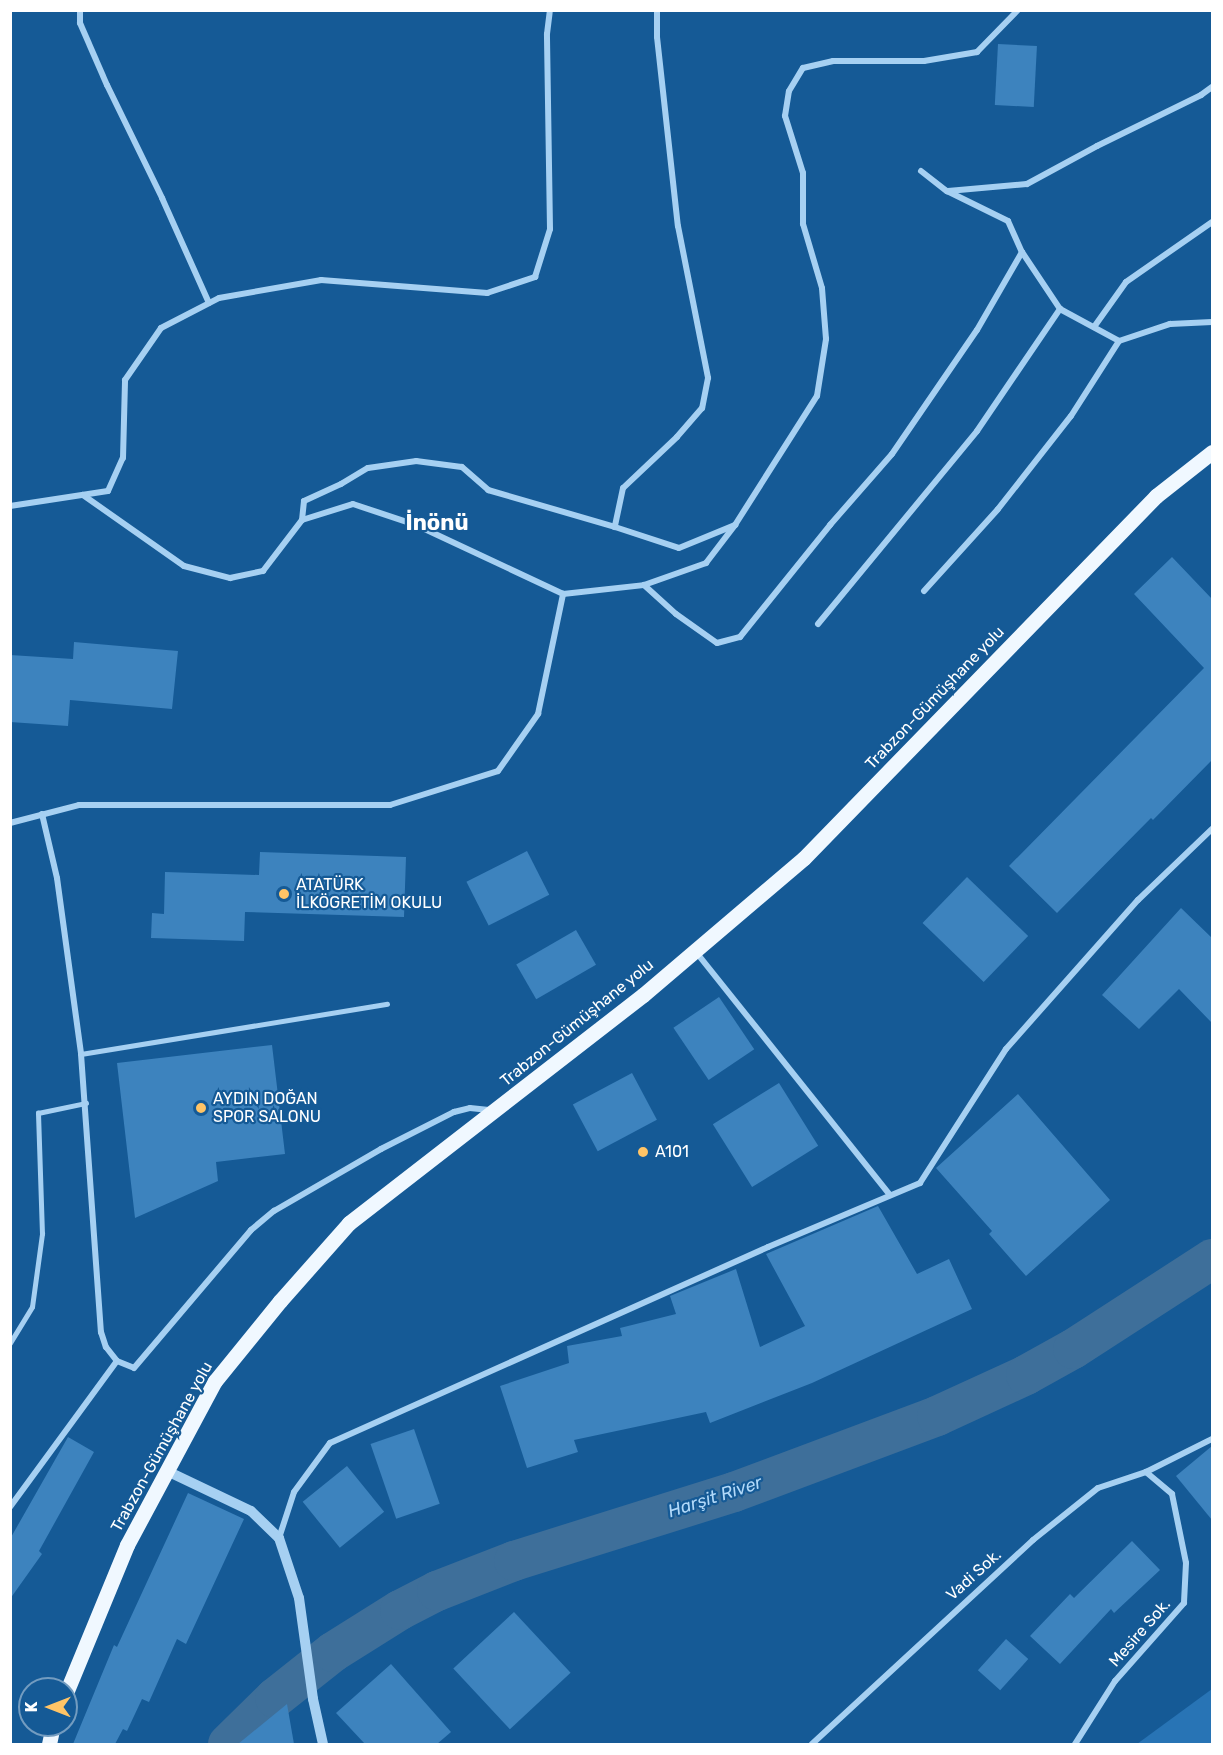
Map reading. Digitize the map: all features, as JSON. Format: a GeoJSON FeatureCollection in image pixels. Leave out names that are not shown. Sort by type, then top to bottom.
{"type":"FeatureCollection","features":[{"type":"Feature","properties":{"kind":"main road","name":"Trabzon-Gümüşhane yolu"},"geometry":{"type":"LineString","coordinates":[[73,1677],[127,1545],[215,1381],[280,1300],[349,1223],[643,995],[694,949],[804,858],[1156,496],[1212,452]]}},
{"type":"Feature","properties":{"kind":"street"},"geometry":{"type":"LineString","coordinates":[[80,10],[80,23],[107,85],[162,198],[209,303]]}},
{"type":"Feature","properties":{"kind":"street"},"geometry":{"type":"LineString","coordinates":[[10,506],[108,491],[123,458],[125,380],[161,328],[219,298],[321,280],[487,293],[534,277],[550,229],[547,34],[550,10]]}},
{"type":"Feature","properties":{"kind":"street"},"geometry":{"type":"LineString","coordinates":[[615,527],[623,488],[677,437],[702,408],[708,378],[678,226],[657,37],[657,10]]}},
{"type":"Feature","properties":{"kind":"street"},"geometry":{"type":"LineString","coordinates":[[302,520],[353,504],[416,525],[563,594],[644,585],[706,563],[735,525],[817,396],[826,339],[822,288],[803,224],[803,173],[785,116],[789,91],[803,68],[833,61],[924,61],[976,52],[1018,10]]}},
{"type":"Feature","properties":{"kind":"street"},"geometry":{"type":"LineString","coordinates":[[947,191],[1027,184],[1097,146],[1201,95],[1212,87]]}},
{"type":"Feature","properties":{"kind":"street"},"geometry":{"type":"LineString","coordinates":[[921,171],[947,191],[1008,221],[1022,252],[1060,309],[1119,341]]}},
{"type":"Feature","properties":{"kind":"street"},"geometry":{"type":"LineString","coordinates":[[1094,327],[1126,282],[1212,222]]}},
{"type":"Feature","properties":{"kind":"street"},"geometry":{"type":"LineString","coordinates":[[644,585],[676,614],[717,643],[740,637],[830,525],[892,454],[977,330],[1022,252]]}},
{"type":"Feature","properties":{"kind":"street"},"geometry":{"type":"LineString","coordinates":[[818,624],[976,431],[1060,309]]}},
{"type":"Feature","properties":{"kind":"street"},"geometry":{"type":"LineString","coordinates":[[924,591],[998,509],[1071,416],[1119,341],[1170,324],[1212,322]]}},
{"type":"Feature","properties":{"kind":"street"},"geometry":{"type":"LineString","coordinates":[[84,495],[184,566],[230,578],[263,571],[302,520],[304,501],[341,484],[368,468],[416,461],[462,466],[488,490],[679,548],[735,525]]}},
{"type":"Feature","properties":{"kind":"street"},"geometry":{"type":"LineString","coordinates":[[10,823],[79,805],[390,805],[498,771],[538,714],[563,594]]}},
{"type":"Feature","properties":{"kind":"street"},"geometry":{"type":"LineString","coordinates":[[42,814],[57,878],[81,1054],[101,1332],[106,1347],[117,1361],[134,1368],[251,1230],[274,1210],[381,1149],[454,1112],[470,1108],[496,1111]]}},
{"type":"Feature","properties":{"kind":"street"},"geometry":{"type":"LineString","coordinates":[[279,1538],[294,1492],[330,1443],[920,1183],[1006,1049],[1138,900],[1212,829]]}},
{"type":"Feature","properties":{"kind":"street"},"geometry":{"type":"LineString","coordinates":[[694,949],[890,1195]]}},
{"type":"Feature","properties":{"kind":"street"},"geometry":{"type":"LineString","coordinates":[[10,1507],[117,1361]]}},
{"type":"Feature","properties":{"kind":"street","name":"Vadi Sok."},"geometry":{"type":"LineString","coordinates":[[812,1744],[1033,1539],[1098,1488],[1146,1472],[1212,1439]]}},
{"type":"Feature","properties":{"kind":"street"},"geometry":{"type":"LineString","coordinates":[[167,1471],[251,1511],[279,1538],[299,1598],[313,1699],[323,1744]]}},
{"type":"Feature","properties":{"kind":"street","name":"Mesire Sok."},"geometry":{"type":"LineString","coordinates":[[1075,1744],[1115,1681],[1184,1603],[1186,1563],[1172,1494],[1146,1472]]}},
{"type":"Feature","properties":{"kind":"lane"},"geometry":{"type":"LineString","coordinates":[[81,1054],[387,1004]]}},
{"type":"Feature","properties":{"kind":"lane"},"geometry":{"type":"LineString","coordinates":[[10,1343],[32,1307],[42,1234],[38,1113],[86,1103]]}},
{"type":"Feature","properties":{"kind":"shaded area"},"geometry":{"type":"Polygon","coordinates":[[[1212,1689],[1212,1744],[1137,1744],[1212,1689]]]}},
{"type":"Feature","properties":{"kind":"building"},"geometry":{"type":"Polygon","coordinates":[[[998,44],[1037,46],[1034,107],[995,105],[998,44]]]}},
{"type":"Feature","properties":{"kind":"building"},"geometry":{"type":"Polygon","coordinates":[[[1172,557],[1212,599],[1212,760],[1057,913],[1009,866],[1204,668],[1134,594],[1172,557]]]}},
{"type":"Feature","properties":{"kind":"building"},"geometry":{"type":"Polygon","coordinates":[[[74,642],[178,651],[172,709],[70,700],[68,726],[10,722],[10,655],[73,659],[74,642]]]}},
{"type":"Feature","properties":{"kind":"building"},"geometry":{"type":"Polygon","coordinates":[[[527,851],[549,895],[489,926],[466,882],[527,851]]]}},
{"type":"Feature","properties":{"kind":"building","name":"ATATÜRK İLKÖGRETİM OKULU"},"geometry":{"type":"Polygon","coordinates":[[[260,852],[406,857],[404,917],[245,912],[244,941],[151,938],[152,913],[164,914],[165,872],[259,875],[260,852]]]}},
{"type":"Feature","properties":{"kind":"building"},"geometry":{"type":"Polygon","coordinates":[[[967,877],[1028,936],[984,982],[923,923],[967,877]]]}},
{"type":"Feature","properties":{"kind":"building"},"geometry":{"type":"Polygon","coordinates":[[[1181,908],[1212,938],[1212,1023],[1179,989],[1139,1029],[1102,995],[1181,908]]]}},
{"type":"Feature","properties":{"kind":"building"},"geometry":{"type":"Polygon","coordinates":[[[576,930],[596,965],[536,999],[516,964],[576,930]]]}},
{"type":"Feature","properties":{"kind":"building"},"geometry":{"type":"Polygon","coordinates":[[[719,997],[754,1049],[709,1080],[673,1028],[719,997]]]}},
{"type":"Feature","properties":{"kind":"building","name":"AYDIN DOĞAN SPOR SALONU"},"geometry":{"type":"Polygon","coordinates":[[[272,1045],[285,1154],[216,1162],[218,1181],[135,1218],[117,1063],[272,1045]]]}},
{"type":"Feature","properties":{"kind":"building"},"geometry":{"type":"Polygon","coordinates":[[[632,1073],[657,1120],[598,1151],[573,1104],[632,1073]]]}},
{"type":"Feature","properties":{"kind":"building"},"geometry":{"type":"Polygon","coordinates":[[[779,1083],[818,1146],[752,1187],[713,1124],[779,1083]]]}},
{"type":"Feature","properties":{"kind":"building"},"geometry":{"type":"Polygon","coordinates":[[[1018,1094],[1110,1200],[1026,1276],[989,1234],[992,1231],[936,1168],[1018,1094]]]}},
{"type":"Feature","properties":{"kind":"building"},"geometry":{"type":"Polygon","coordinates":[[[878,1206],[917,1274],[949,1259],[972,1309],[812,1383],[710,1423],[706,1412],[574,1440],[578,1452],[527,1468],[500,1386],[569,1363],[567,1346],[622,1336],[620,1328],[676,1314],[670,1296],[736,1269],[760,1347],[805,1326],[766,1254],[878,1206]]]}},
{"type":"Feature","properties":{"kind":"building"},"geometry":{"type":"Polygon","coordinates":[[[414,1429],[440,1504],[396,1519],[371,1444],[414,1429]]]}},
{"type":"Feature","properties":{"kind":"building"},"geometry":{"type":"Polygon","coordinates":[[[68,1437],[94,1452],[39,1551],[42,1554],[10,1599],[10,1539],[68,1437]]]}},
{"type":"Feature","properties":{"kind":"building"},"geometry":{"type":"Polygon","coordinates":[[[1212,1446],[1212,1520],[1176,1476],[1212,1446]]]}},
{"type":"Feature","properties":{"kind":"building"},"geometry":{"type":"Polygon","coordinates":[[[347,1466],[384,1512],[340,1548],[303,1502],[347,1466]]]}},
{"type":"Feature","properties":{"kind":"building"},"geometry":{"type":"Polygon","coordinates":[[[188,1493],[244,1519],[186,1644],[177,1639],[149,1702],[142,1699],[127,1731],[123,1729],[115,1744],[73,1744],[78,1737],[78,1732],[114,1645],[117,1647],[188,1493]]]}},
{"type":"Feature","properties":{"kind":"building"},"geometry":{"type":"Polygon","coordinates":[[[1132,1541],[1160,1570],[1114,1613],[1111,1609],[1060,1664],[1030,1636],[1070,1594],[1074,1598],[1132,1541]]]}},
{"type":"Feature","properties":{"kind":"building"},"geometry":{"type":"Polygon","coordinates":[[[514,1612],[571,1673],[510,1729],[453,1669],[514,1612]]]}},
{"type":"Feature","properties":{"kind":"building"},"geometry":{"type":"Polygon","coordinates":[[[1006,1639],[1028,1659],[1000,1690],[978,1670],[1006,1639]]]}},
{"type":"Feature","properties":{"kind":"building"},"geometry":{"type":"Polygon","coordinates":[[[391,1664],[451,1732],[437,1744],[365,1744],[336,1713],[391,1664]]]}},
{"type":"Feature","properties":{"kind":"building"},"geometry":{"type":"Polygon","coordinates":[[[287,1704],[294,1744],[238,1744],[287,1704]]]}},
{"type":"Feature","properties":{"kind":"waterway","name":"Harşit River"},"geometry":{"type":"LineString","coordinates":[[228,1744],[275,1698],[333,1652],[400,1610],[437,1591],[514,1561],[734,1492],[937,1416],[1026,1375],[1073,1349],[1212,1259]]}},
{"type":"Feature","properties":{"kind":"place","name":"ATATÜRK İLKÖGRETİM OKULU"},"geometry":{"type":"Point","coordinates":[284,894]}},
{"type":"Feature","properties":{"kind":"place","name":"AYDIN DOĞAN SPOR SALONU"},"geometry":{"type":"Point","coordinates":[201,1108]}},
{"type":"Feature","properties":{"kind":"place","name":"A101"},"geometry":{"type":"Point","coordinates":[643,1152]}},
{"type":"Feature","properties":{"kind":"district","name":"İnönü"},"geometry":{"type":"Point","coordinates":[437,523]}}]}
